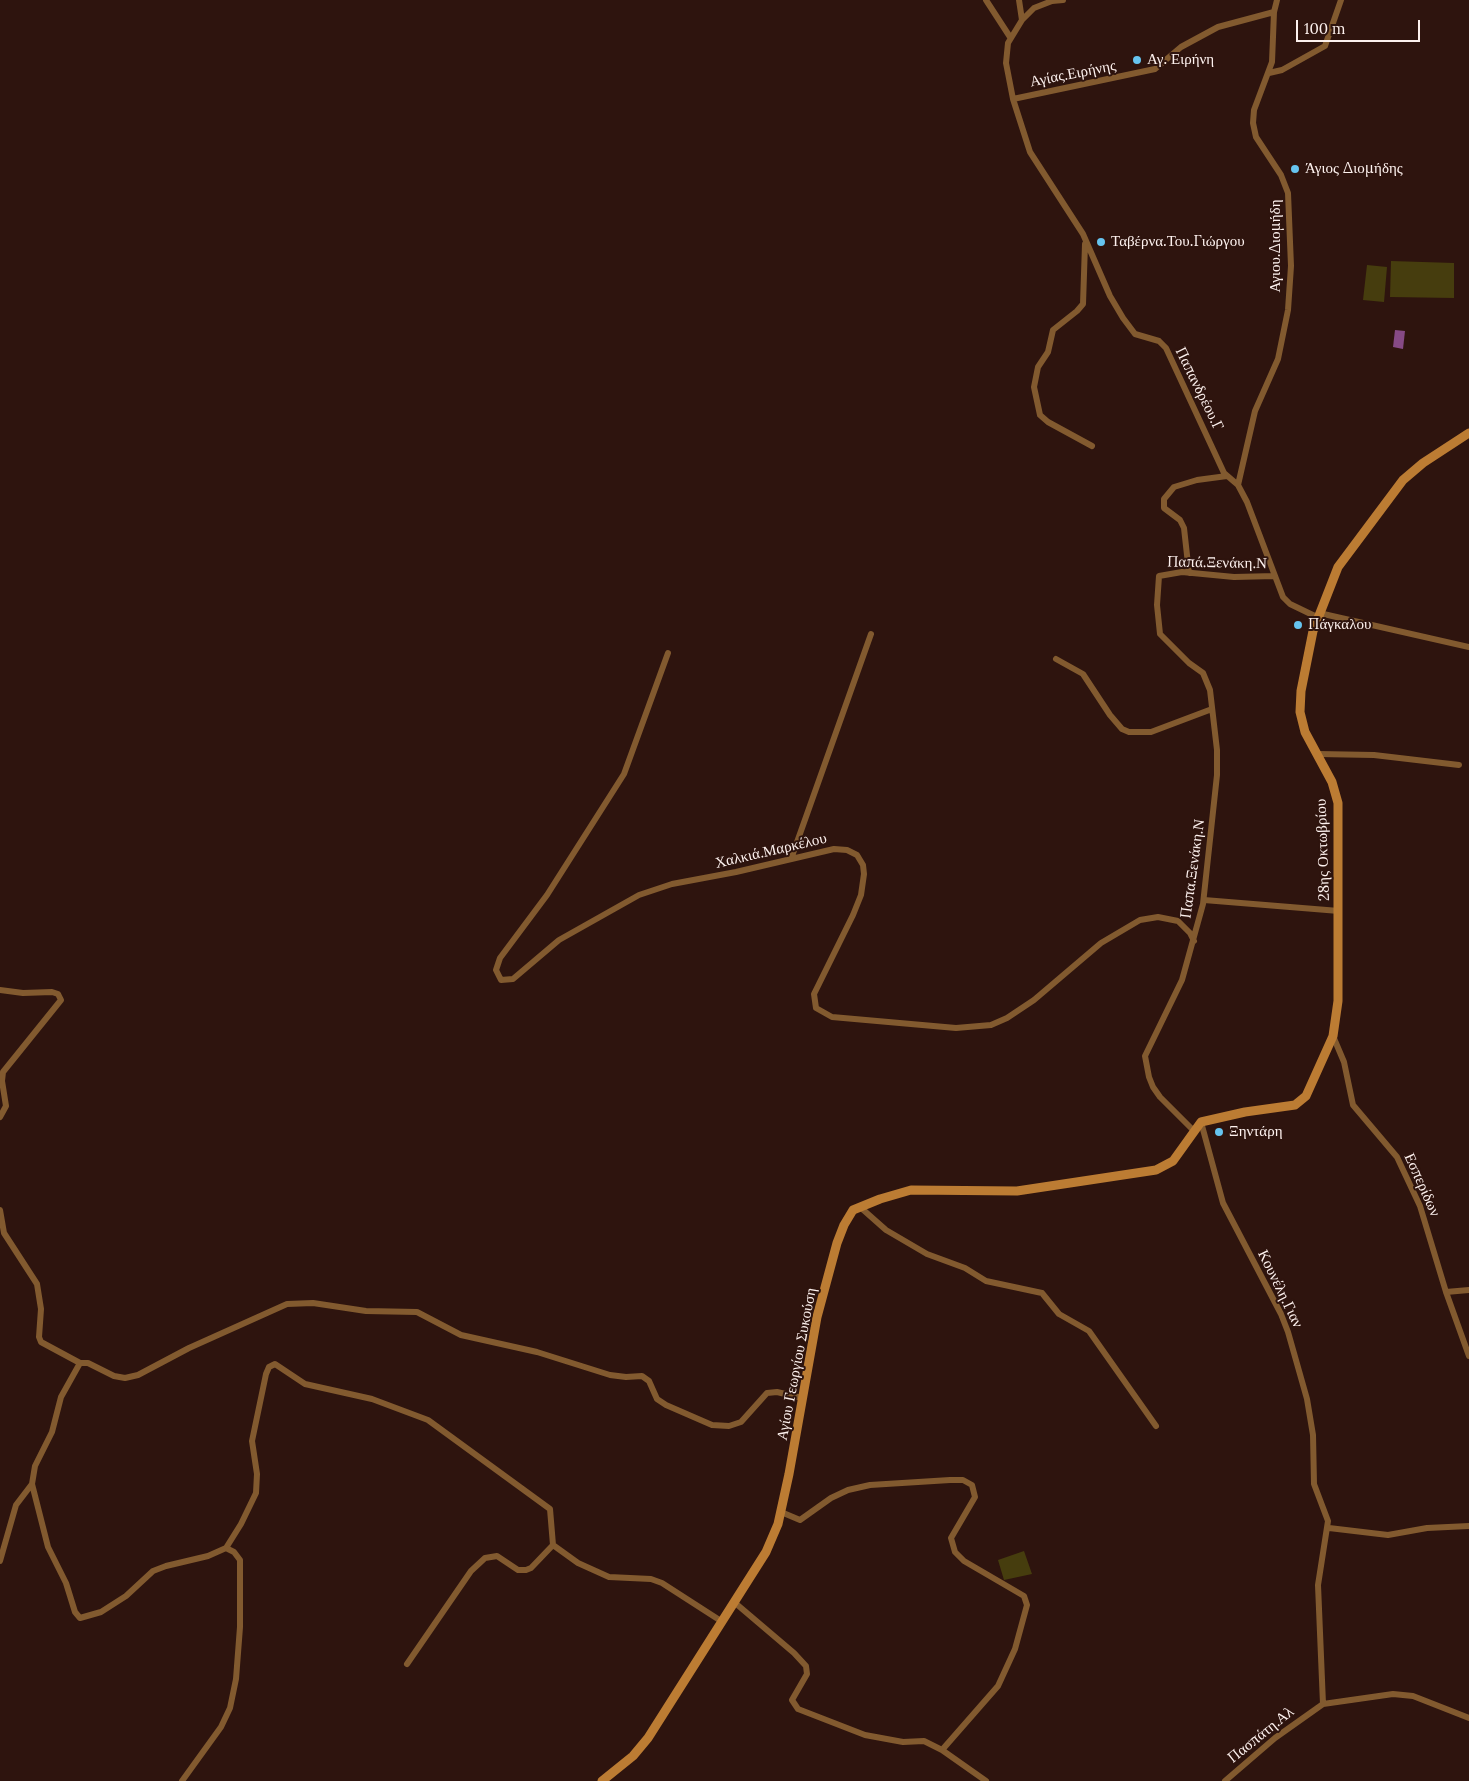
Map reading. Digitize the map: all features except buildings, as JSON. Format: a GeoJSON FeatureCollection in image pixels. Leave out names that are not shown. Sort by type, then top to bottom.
{"type":"FeatureCollection","features":[{"type":"Feature","properties":{"kind":"main road","name":"28ης Οκτωβρίου"},"geometry":{"type":"LineString","coordinates":[[1332,1036],[1338,1009],[1338,803],[1332,782],[1305,732],[1300,708],[1307,657],[1318,615],[1338,567],[1403,480],[1423,463],[1469,433]]}},
{"type":"Feature","properties":{"kind":"main road"},"geometry":{"type":"LineString","coordinates":[[860,1207],[911,1190],[1017,1191],[1156,1170],[1173,1162],[1193,1130],[1201,1122],[1218,1117],[1299,1103],[1306,1096],[1332,1036]]}},
{"type":"Feature","properties":{"kind":"main road","name":"Αγίου Γεωργίου Συκούση"},"geometry":{"type":"LineString","coordinates":[[602,1781],[633,1756],[648,1738],[683,1686],[721,1621],[766,1552],[781,1512],[817,1317],[837,1243],[848,1216],[853,1210],[860,1207]]}},
{"type":"Feature","properties":{"kind":"street"},"geometry":{"type":"LineString","coordinates":[[986,0],[1010,37],[1022,20],[1034,8],[1044,2],[1063,0]]}},
{"type":"Feature","properties":{"kind":"street"},"geometry":{"type":"LineString","coordinates":[[1019,0],[1022,20]]}},
{"type":"Feature","properties":{"kind":"street","name":"Αγιου.Διομήδη"},"geometry":{"type":"LineString","coordinates":[[1238,485],[1255,411],[1278,359],[1288,310],[1291,266],[1288,193],[1281,175],[1256,137],[1253,128],[1254,110],[1269,72],[1273,52],[1274,12],[1277,0]]}},
{"type":"Feature","properties":{"kind":"street"},"geometry":{"type":"LineString","coordinates":[[1269,72],[1282,70],[1325,46],[1341,0]]}},
{"type":"Feature","properties":{"kind":"street","name":"Αγίας.Ειρήνης"},"geometry":{"type":"LineString","coordinates":[[1013,99],[1154,68],[1181,48],[1218,27],[1274,12]]}},
{"type":"Feature","properties":{"kind":"street","name":"Παπανδρέου.Γ"},"geometry":{"type":"LineString","coordinates":[[1010,37],[1006,62],[1013,99],[1030,152],[1085,241],[1110,296],[1131,330],[1137,335],[1159,341],[1166,348],[1227,476],[1238,485],[1286,600],[1318,615],[1469,647]]}},
{"type":"Feature","properties":{"kind":"street"},"geometry":{"type":"LineString","coordinates":[[1085,241],[1083,304],[1077,312],[1053,330],[1048,352],[1038,367],[1034,387],[1040,415],[1048,422],[1092,446]]}},
{"type":"Feature","properties":{"kind":"street"},"geometry":{"type":"LineString","coordinates":[[1189,573],[1184,528],[1180,520],[1164,508],[1164,499],[1174,487],[1197,480],[1227,476]]}},
{"type":"Feature","properties":{"kind":"street","name":"Παπά.Ξενάκη.Ν"},"geometry":{"type":"LineString","coordinates":[[1157,605],[1159,576],[1189,573],[1234,577],[1275,576]]}},
{"type":"Feature","properties":{"kind":"street","name":"Παπα.Ξενάκη.Ν"},"geometry":{"type":"LineString","coordinates":[[1157,605],[1160,634],[1189,663],[1201,670],[1210,690],[1217,775],[1204,900],[1194,941],[1174,1000],[1153,1038],[1146,1056],[1148,1077],[1153,1087],[1160,1097],[1193,1130]]}},
{"type":"Feature","properties":{"kind":"street"},"geometry":{"type":"LineString","coordinates":[[791,859],[871,634]]}},
{"type":"Feature","properties":{"kind":"street","name":"Χαλκιά.Μαρκέλου"},"geometry":{"type":"LineString","coordinates":[[668,653],[624,774],[547,895],[500,958],[496,970],[498,978],[505,981],[513,979],[547,948],[577,928],[639,895],[672,884],[825,850],[841,849],[856,855],[863,865],[863,883],[853,915],[814,994],[816,1008],[832,1017],[956,1028],[991,1025],[1007,1018],[1034,1000],[1101,943],[1140,920],[1158,917],[1178,921],[1190,933],[1194,941]]}},
{"type":"Feature","properties":{"kind":"street"},"geometry":{"type":"LineString","coordinates":[[1056,659],[1083,674],[1110,714],[1122,729],[1129,732],[1151,732],[1212,709]]}},
{"type":"Feature","properties":{"kind":"street"},"geometry":{"type":"LineString","coordinates":[[1318,754],[1374,755],[1459,765]]}},
{"type":"Feature","properties":{"kind":"street"},"geometry":{"type":"LineString","coordinates":[[1204,900],[1338,911]]}},
{"type":"Feature","properties":{"kind":"street"},"geometry":{"type":"LineString","coordinates":[[0,990],[23,993],[52,992],[60,996],[61,1000],[3,1072],[2,1080],[6,1106],[0,1117]]}},
{"type":"Feature","properties":{"kind":"street","name":"Εσπερίδων"},"geometry":{"type":"LineString","coordinates":[[1332,1036],[1344,1062],[1353,1105],[1397,1157],[1412,1186],[1469,1356]]}},
{"type":"Feature","properties":{"kind":"street","name":"Κουνέλη.Γιαν"},"geometry":{"type":"LineString","coordinates":[[1201,1122],[1223,1203],[1281,1314],[1288,1332],[1311,1423],[1314,1444],[1312,1475],[1328,1521],[1328,1528]]}},
{"type":"Feature","properties":{"kind":"street"},"geometry":{"type":"LineString","coordinates":[[860,1207],[886,1230],[928,1254],[965,1268],[986,1281],[1042,1293],[1060,1314],[1089,1331],[1156,1426]]}},
{"type":"Feature","properties":{"kind":"street"},"geometry":{"type":"LineString","coordinates":[[0,1210],[4,1233],[37,1284],[41,1309],[39,1337],[41,1342],[80,1363],[88,1363],[114,1376],[132,1377],[280,1306],[302,1302],[366,1311],[417,1312],[461,1335],[537,1352],[610,1375],[626,1378],[642,1376],[649,1381],[657,1399],[666,1405],[712,1425],[729,1426],[741,1422],[767,1393],[777,1392],[802,1398]]}},
{"type":"Feature","properties":{"kind":"street"},"geometry":{"type":"LineString","coordinates":[[1446,1292],[1469,1290]]}},
{"type":"Feature","properties":{"kind":"street"},"geometry":{"type":"LineString","coordinates":[[80,1363],[61,1397],[52,1432],[35,1466],[32,1484],[48,1547],[66,1583],[75,1612],[80,1618],[101,1612],[126,1596],[153,1571],[208,1556],[226,1548],[241,1524],[256,1493],[257,1474],[252,1441],[266,1374],[269,1366],[274,1364],[304,1384],[372,1399],[428,1420],[550,1509],[553,1544],[531,1568],[518,1570],[497,1556],[485,1558],[471,1570],[407,1664]]}},
{"type":"Feature","properties":{"kind":"street"},"geometry":{"type":"LineString","coordinates":[[781,1512],[800,1520],[831,1498],[848,1490],[870,1486],[932,1480],[963,1480],[972,1485],[975,1497],[951,1538],[955,1552],[964,1561],[1024,1596],[1028,1605],[1015,1649],[998,1686],[942,1750]]}},
{"type":"Feature","properties":{"kind":"street"},"geometry":{"type":"LineString","coordinates":[[0,1561],[16,1505],[32,1484]]}},
{"type":"Feature","properties":{"kind":"street"},"geometry":{"type":"LineString","coordinates":[[1469,1526],[1427,1528],[1388,1535],[1328,1528],[1318,1585],[1324,1704],[1393,1694],[1413,1696],[1469,1718]]}},
{"type":"Feature","properties":{"kind":"street"},"geometry":{"type":"LineString","coordinates":[[553,1544],[578,1563],[602,1574],[616,1578],[651,1579],[662,1583],[721,1621]]}},
{"type":"Feature","properties":{"kind":"street"},"geometry":{"type":"LineString","coordinates":[[182,1781],[220,1728],[230,1708],[236,1679],[240,1626],[240,1560],[234,1552],[226,1548]]}},
{"type":"Feature","properties":{"kind":"street"},"geometry":{"type":"LineString","coordinates":[[734,1602],[794,1653],[806,1666],[807,1674],[792,1700],[798,1709],[865,1735],[903,1742],[924,1741],[942,1750],[986,1781]]}},
{"type":"Feature","properties":{"kind":"street","name":"Πασπάτη.Αλ"},"geometry":{"type":"LineString","coordinates":[[1225,1781],[1275,1738],[1324,1704]]}},
{"type":"Feature","properties":{"kind":"shaded area"},"geometry":{"type":"Polygon","coordinates":[[[1391,261],[1454,263],[1454,298],[1390,297],[1391,261]]]}},
{"type":"Feature","properties":{"kind":"shaded area"},"geometry":{"type":"Polygon","coordinates":[[[1367,265],[1387,267],[1384,302],[1363,300],[1367,265]]]}},
{"type":"Feature","properties":{"kind":"shaded area"},"geometry":{"type":"Polygon","coordinates":[[[1395,330],[1405,331],[1403,349],[1393,347],[1395,330]]]}},
{"type":"Feature","properties":{"kind":"shaded area"},"geometry":{"type":"Polygon","coordinates":[[[1024,1551],[1032,1574],[1004,1580],[998,1560],[1024,1551]]]}},
{"type":"Feature","properties":{"kind":"place","name":"Αγ. Ειρήνη"},"geometry":{"type":"Point","coordinates":[1137,60]}},
{"type":"Feature","properties":{"kind":"place","name":"Άγιος Διομήδης"},"geometry":{"type":"Point","coordinates":[1295,169]}},
{"type":"Feature","properties":{"kind":"place","name":"Ταβέρνα.Του.Γιώργου"},"geometry":{"type":"Point","coordinates":[1101,242]}},
{"type":"Feature","properties":{"kind":"place","name":"Πάγκαλου"},"geometry":{"type":"Point","coordinates":[1298,625]}},
{"type":"Feature","properties":{"kind":"place","name":"Ξηντάρη"},"geometry":{"type":"Point","coordinates":[1219,1132]}}]}
